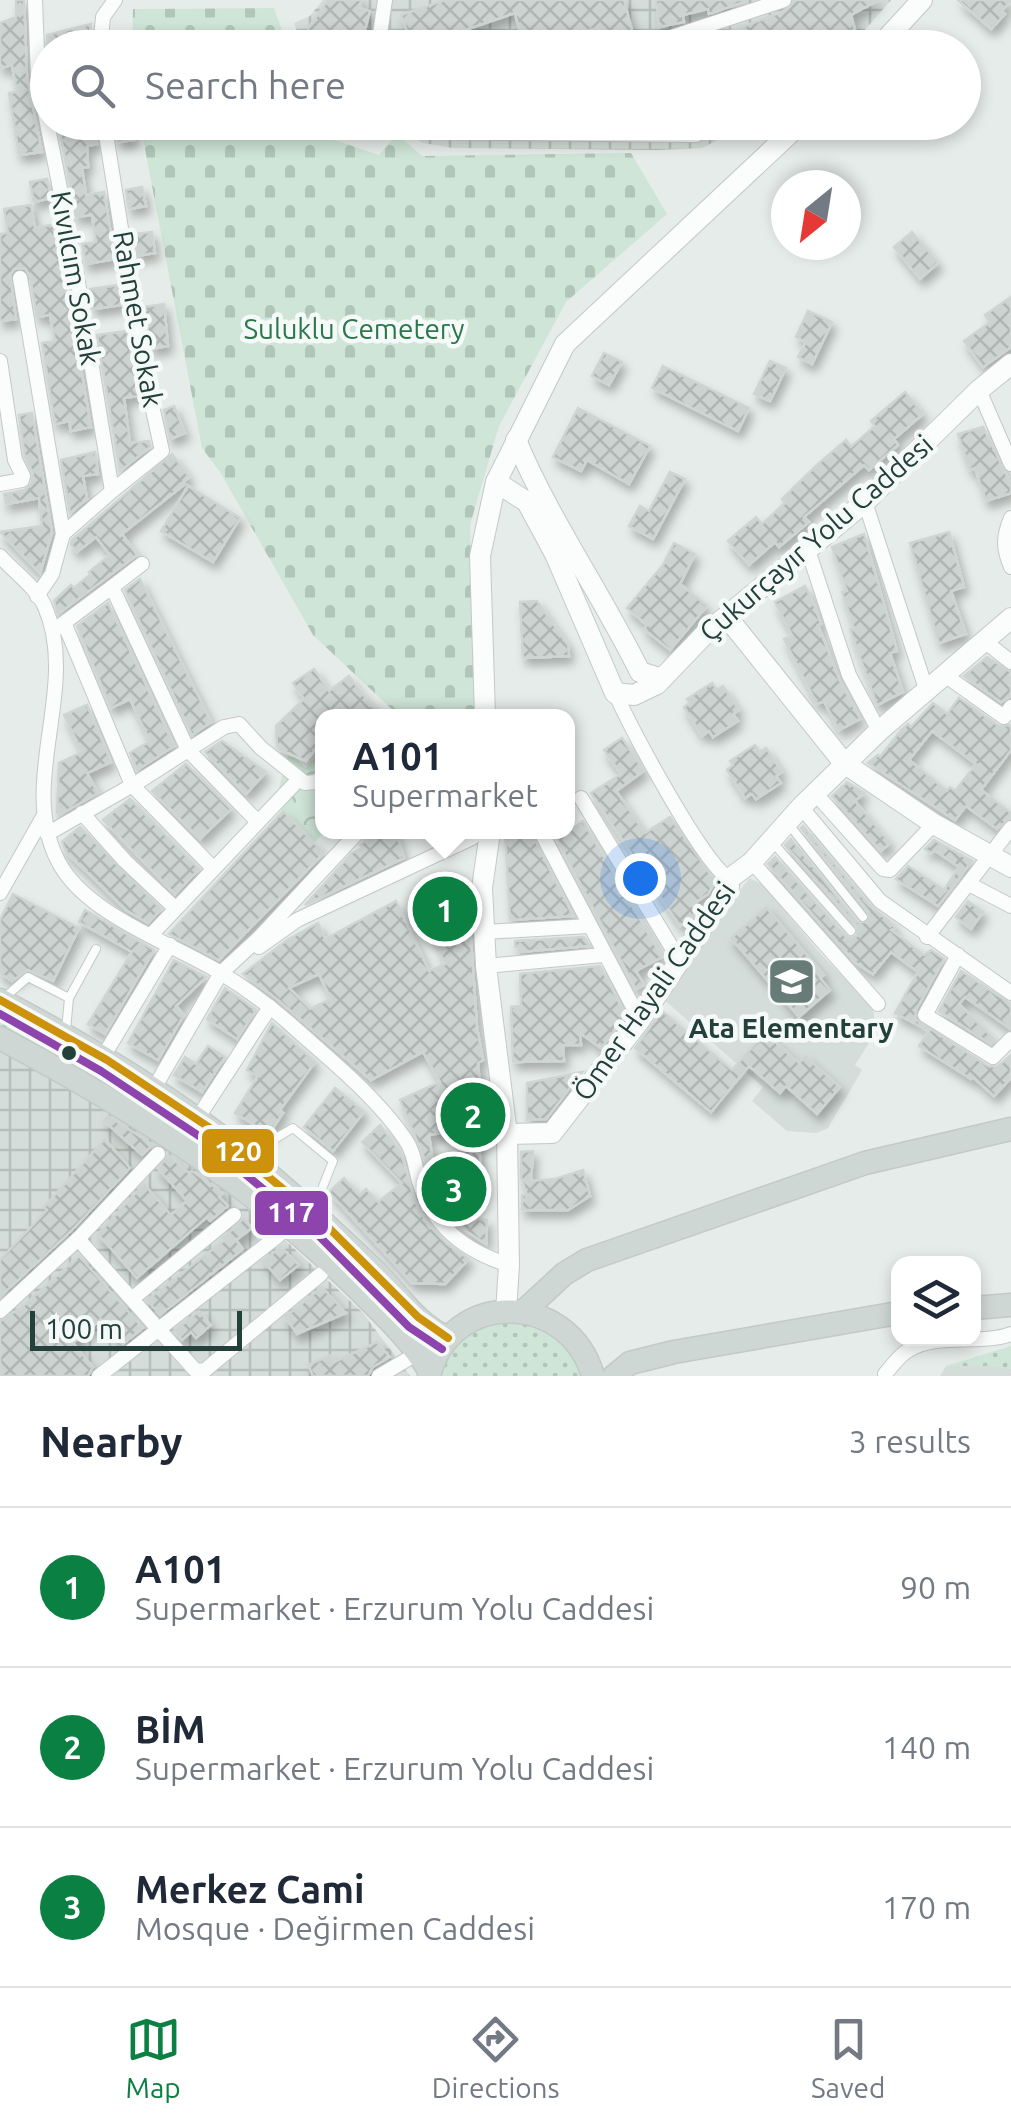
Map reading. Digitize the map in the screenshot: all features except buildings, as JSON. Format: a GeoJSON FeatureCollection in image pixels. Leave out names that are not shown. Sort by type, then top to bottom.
{"type":"FeatureCollection","features":[{"type":"Feature","properties":{"kind":"main road"},"geometry":{"type":"LineString","coordinates":[[1,1001],[66,1034],[197,1118],[312,1213],[377,1273],[423,1323],[448,1338]]}},
{"type":"Feature","properties":{"kind":"main road"},"geometry":{"type":"LineString","coordinates":[[0,1038],[164,1130],[257,1200],[333,1264],[426,1367],[448,1338],[469,1321],[496,1312],[515,1312],[550,1320],[572,1337],[588,1360],[593,1376]]}},
{"type":"Feature","properties":{"kind":"main road"},"geometry":{"type":"LineString","coordinates":[[515,1312],[587,1260],[865,1163],[1011,1129]]}},
{"type":"Feature","properties":{"kind":"main road"},"geometry":{"type":"LineString","coordinates":[[981,1307],[1011,1305]]}},
{"type":"Feature","properties":{"kind":"main road"},"geometry":{"type":"LineString","coordinates":[[614,1376],[630,1363],[674,1352],[891,1314]]}},
{"type":"Feature","properties":{"kind":"street","name":"Kıvılcım Sokak"},"geometry":{"type":"LineString","coordinates":[[35,0],[36,30]]}},
{"type":"Feature","properties":{"kind":"street"},"geometry":{"type":"LineString","coordinates":[[102,30],[104,17],[114,0]]}},
{"type":"Feature","properties":{"kind":"street"},"geometry":{"type":"LineString","coordinates":[[381,30],[385,0]]}},
{"type":"Feature","properties":{"kind":"street"},"geometry":{"type":"LineString","coordinates":[[693,30],[784,0]]}},
{"type":"Feature","properties":{"kind":"street"},"geometry":{"type":"LineString","coordinates":[[894,30],[922,0]]}},
{"type":"Feature","properties":{"kind":"street","name":"Kıvılcım Sokak"},"geometry":{"type":"LineString","coordinates":[[50,140],[112,491]]}},
{"type":"Feature","properties":{"kind":"street","name":"Rahmet Sokak"},"geometry":{"type":"LineString","coordinates":[[107,140],[142,360],[162,451],[112,491]]}},
{"type":"Feature","properties":{"kind":"street"},"geometry":{"type":"LineString","coordinates":[[486,709],[480,556],[496,482],[565,344],[783,140]]}},
{"type":"Feature","properties":{"kind":"street"},"geometry":{"type":"LineString","coordinates":[[20,278],[63,534],[52,574],[37,596]]}},
{"type":"Feature","properties":{"kind":"street"},"geometry":{"type":"LineString","coordinates":[[0,361],[16,460],[23,476],[22,480],[0,484]]}},
{"type":"Feature","properties":{"kind":"street","name":"Çukurçayır Yolu Caddesi"},"geometry":{"type":"LineString","coordinates":[[662,680],[704,634],[865,502],[979,390],[1011,364]]}},
{"type":"Feature","properties":{"kind":"street"},"geometry":{"type":"LineString","coordinates":[[979,390],[1011,464]]}},
{"type":"Feature","properties":{"kind":"street"},"geometry":{"type":"LineString","coordinates":[[516,440],[567,558],[628,722],[729,883]]}},
{"type":"Feature","properties":{"kind":"street"},"geometry":{"type":"LineString","coordinates":[[496,482],[527,502],[640,672],[662,680]]}},
{"type":"Feature","properties":{"kind":"street"},"geometry":{"type":"LineString","coordinates":[[63,534],[112,491]]}},
{"type":"Feature","properties":{"kind":"street"},"geometry":{"type":"LineString","coordinates":[[865,502],[927,692]]}},
{"type":"Feature","properties":{"kind":"street"},"geometry":{"type":"LineString","coordinates":[[1011,518],[1004,536],[1011,567]]}},
{"type":"Feature","properties":{"kind":"street"},"geometry":{"type":"LineString","coordinates":[[808,550],[849,675],[879,731]]}},
{"type":"Feature","properties":{"kind":"street"},"geometry":{"type":"LineString","coordinates":[[0,556],[44,603],[59,628],[132,785],[213,868]]}},
{"type":"Feature","properties":{"kind":"street"},"geometry":{"type":"LineString","coordinates":[[142,564],[59,628],[43,816],[60,865],[78,887],[106,910],[221,973],[270,1007],[371,1098],[406,1140],[429,1209],[454,1236],[480,1256],[509,1265]]}},
{"type":"Feature","properties":{"kind":"street"},"geometry":{"type":"LineString","coordinates":[[112,586],[188,750],[257,821]]}},
{"type":"Feature","properties":{"kind":"street"},"geometry":{"type":"LineString","coordinates":[[727,617],[844,763],[934,824],[1011,867]]}},
{"type":"Feature","properties":{"kind":"street","name":"Ömer Hayali Caddesi"},"geometry":{"type":"LineString","coordinates":[[507,1134],[552,1134],[640,1020],[729,883],[844,763],[1011,618]]}},
{"type":"Feature","properties":{"kind":"street"},"geometry":{"type":"LineString","coordinates":[[983,640],[1011,662]]}},
{"type":"Feature","properties":{"kind":"street"},"geometry":{"type":"LineString","coordinates":[[946,676],[1004,717],[1011,708]]}},
{"type":"Feature","properties":{"kind":"street"},"geometry":{"type":"LineString","coordinates":[[615,692],[634,695],[662,680]]}},
{"type":"Feature","properties":{"kind":"street"},"geometry":{"type":"LineString","coordinates":[[19,857],[49,840],[82,813],[224,727],[239,724],[299,780],[315,782]]}},
{"type":"Feature","properties":{"kind":"street"},"geometry":{"type":"LineString","coordinates":[[151,935],[299,780]]}},
{"type":"Feature","properties":{"kind":"street"},"geometry":{"type":"LineString","coordinates":[[581,798],[680,961]]}},
{"type":"Feature","properties":{"kind":"street"},"geometry":{"type":"LineString","coordinates":[[801,808],[883,869],[890,870],[934,824]]}},
{"type":"Feature","properties":{"kind":"street"},"geometry":{"type":"LineString","coordinates":[[801,808],[880,901],[1011,993]]}},
{"type":"Feature","properties":{"kind":"street"},"geometry":{"type":"LineString","coordinates":[[82,813],[174,907]]}},
{"type":"Feature","properties":{"kind":"street"},"geometry":{"type":"LineString","coordinates":[[0,893],[43,816]]}},
{"type":"Feature","properties":{"kind":"street"},"geometry":{"type":"LineString","coordinates":[[927,937],[1011,828]]}},
{"type":"Feature","properties":{"kind":"street"},"geometry":{"type":"LineString","coordinates":[[153,1090],[221,973],[351,839]]}},
{"type":"Feature","properties":{"kind":"street"},"geometry":{"type":"LineString","coordinates":[[221,973],[297,920],[470,839]]}},
{"type":"Feature","properties":{"kind":"street"},"geometry":{"type":"LineString","coordinates":[[489,839],[482,888],[486,966],[507,1134],[509,1265],[515,1312]]}},
{"type":"Feature","properties":{"kind":"street"},"geometry":{"type":"LineString","coordinates":[[545,839],[640,1020]]}},
{"type":"Feature","properties":{"kind":"street"},"geometry":{"type":"LineString","coordinates":[[752,862],[878,1004]]}},
{"type":"Feature","properties":{"kind":"street"},"geometry":{"type":"LineString","coordinates":[[969,884],[1011,906]]}},
{"type":"Feature","properties":{"kind":"street"},"geometry":{"type":"LineString","coordinates":[[485,932],[589,926]]}},
{"type":"Feature","properties":{"kind":"street"},"geometry":{"type":"LineString","coordinates":[[102,1058],[170,944]]}},
{"type":"Feature","properties":{"kind":"street"},"geometry":{"type":"LineString","coordinates":[[486,966],[603,955]]}},
{"type":"Feature","properties":{"kind":"street"},"geometry":{"type":"LineString","coordinates":[[958,955],[926,1014],[993,1057],[1011,1039]]}},
{"type":"Feature","properties":{"kind":"street"},"geometry":{"type":"LineString","coordinates":[[197,1118],[270,1007]]}},
{"type":"Feature","properties":{"kind":"street"},"geometry":{"type":"LineString","coordinates":[[0,1311],[78,1239],[158,1154]]}},
{"type":"Feature","properties":{"kind":"street"},"geometry":{"type":"LineString","coordinates":[[133,1298],[234,1214]]}},
{"type":"Feature","properties":{"kind":"street"},"geometry":{"type":"LineString","coordinates":[[99,1376],[279,1235]]}},
{"type":"Feature","properties":{"kind":"street"},"geometry":{"type":"LineString","coordinates":[[78,1239],[196,1370],[204,1372],[321,1274]]}},
{"type":"Feature","properties":{"kind":"street"},"geometry":{"type":"LineString","coordinates":[[884,1374],[908,1350],[933,1342],[996,1340],[1011,1334]]}},
{"type":"Feature","properties":{"kind":"street"},"geometry":{"type":"LineString","coordinates":[[379,1376],[426,1367]]}},
{"type":"Feature","properties":{"kind":"lane"},"geometry":{"type":"LineString","coordinates":[[801,808],[863,916]]}},
{"type":"Feature","properties":{"kind":"lane"},"geometry":{"type":"LineString","coordinates":[[772,840],[851,932]]}},
{"type":"Feature","properties":{"kind":"lane"},"geometry":{"type":"LineString","coordinates":[[66,1034],[69,998],[96,949]]}},
{"type":"Feature","properties":{"kind":"lane"},"geometry":{"type":"LineString","coordinates":[[1,1001],[28,977],[69,998]]}},
{"type":"Feature","properties":{"kind":"lane"},"geometry":{"type":"LineString","coordinates":[[245,1156],[293,1128],[333,1161],[312,1213]]}},
{"type":"Feature","properties":{"kind":"shaded area"},"geometry":{"type":"Polygon","coordinates":[[[323,0],[891,0],[865,30],[297,30],[294,23],[310,16],[323,0]]]}},
{"type":"Feature","properties":{"kind":"shaded area"},"geometry":{"type":"Polygon","coordinates":[[[418,140],[718,140],[702,148],[656,150],[453,148],[418,140]]]}},
{"type":"Feature","properties":{"kind":"shaded area"},"geometry":{"type":"Polygon","coordinates":[[[750,878],[763,885],[873,1008],[876,1032],[855,1065],[862,1070],[828,1128],[816,1133],[787,1131],[752,1101],[763,1087],[661,997],[691,956],[698,953],[713,922],[750,878]]]}},
{"type":"Feature","properties":{"kind":"shaded area"},"geometry":{"type":"Polygon","coordinates":[[[0,1050],[144,1129],[185,1156],[363,1313],[410,1376],[0,1376],[0,1050]]]}},
{"type":"Feature","properties":{"kind":"shaded area"},"geometry":{"type":"Polygon","coordinates":[[[946,1366],[996,1366],[1011,1369],[1011,1376],[940,1376],[946,1366]]]}},
{"type":"Feature","properties":{"kind":"green space"},"geometry":{"type":"Polygon","coordinates":[[[274,8],[282,30],[132,30],[133,9],[274,8]]]}},
{"type":"Feature","properties":{"kind":"green space","name":"Suluklu Cemetery"},"geometry":{"type":"Polygon","coordinates":[[[143,140],[335,140],[379,155],[392,140],[404,140],[422,156],[631,153],[667,214],[566,302],[499,426],[470,525],[476,709],[392,709],[313,635],[220,472],[202,448],[143,140]]]}},
{"type":"Feature","properties":{"kind":"green space"},"geometry":{"type":"Polygon","coordinates":[[[289,751],[305,768],[315,758],[318,839],[314,843],[275,803],[289,751]]]}},
{"type":"Feature","properties":{"kind":"green space"},"geometry":{"type":"Polygon","coordinates":[[[0,1017],[102,1071],[232,1154],[353,1261],[176,1125],[84,1067],[0,1027],[0,1017]]]}},
{"type":"Feature","properties":{"kind":"green space"},"geometry":{"type":"Polygon","coordinates":[[[514,1319],[537,1326],[556,1338],[581,1376],[440,1376],[452,1351],[467,1335],[487,1325],[514,1319]]]}},
{"type":"Feature","properties":{"kind":"green space"},"geometry":{"type":"Polygon","coordinates":[[[1011,1346],[1011,1369],[946,1366],[1011,1346]]]}},
{"type":"Feature","properties":{"kind":"transit line","name":"120"},"geometry":{"type":"LineString","coordinates":[[0,1000],[107,1060],[210,1128],[326,1225],[418,1317],[448,1338]]}},
{"type":"Feature","properties":{"kind":"transit line","name":"117"},"geometry":{"type":"LineString","coordinates":[[0,1014],[101,1071],[202,1138],[317,1234],[409,1327],[442,1349]]}},
{"type":"Feature","properties":{"kind":"place","name":"A101"},"geometry":{"type":"Point","coordinates":[445,909]}},
{"type":"Feature","properties":{"kind":"place","name":"Ata Elementary"},"geometry":{"type":"Point","coordinates":[791,981]}},
{"type":"Feature","properties":{"kind":"place","name":"BİM"},"geometry":{"type":"Point","coordinates":[473,1115]}},
{"type":"Feature","properties":{"kind":"place","name":"Merkez Cami"},"geometry":{"type":"Point","coordinates":[454,1189]}}]}
